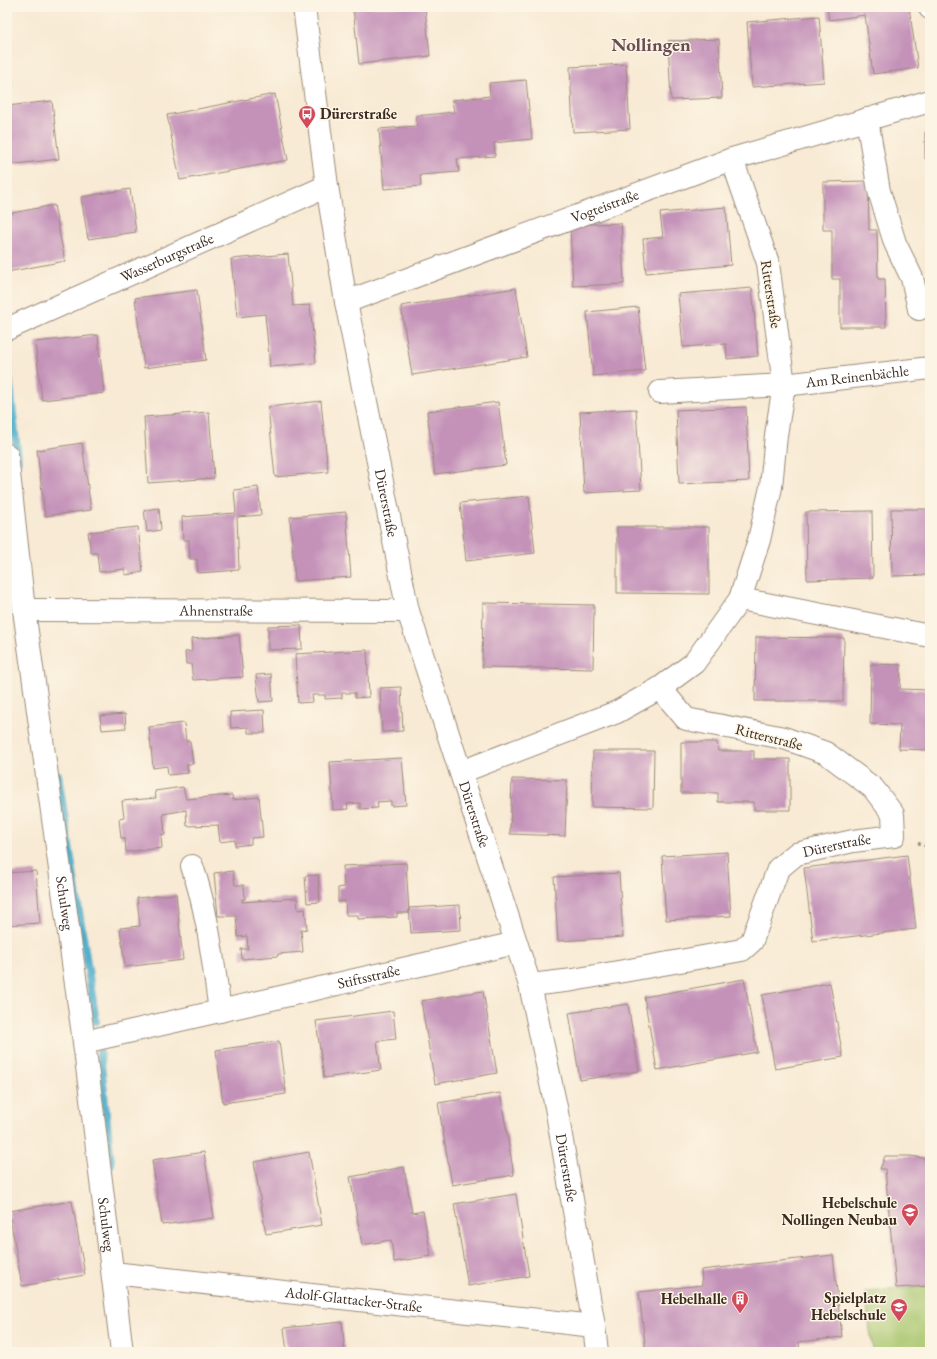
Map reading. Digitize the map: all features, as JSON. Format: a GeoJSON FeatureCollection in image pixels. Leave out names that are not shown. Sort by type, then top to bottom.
{"type":"FeatureCollection","features":[{"type":"Feature","properties":{"kind":"street","name":"Dürerstraße"},"geometry":{"type":"LineString","coordinates":[[304,7],[327,186],[346,302],[408,611],[530,985],[556,1107],[594,1326],[597,1352]]}},
{"type":"Feature","properties":{"kind":"street","name":"Vogteistraße"},"geometry":{"type":"LineString","coordinates":[[346,302],[732,159],[930,101]]}},
{"type":"Feature","properties":{"kind":"street"},"geometry":{"type":"LineString","coordinates":[[867,119],[878,191],[895,243],[912,278],[919,309]]}},
{"type":"Feature","properties":{"kind":"street","name":"Ritterstraße"},"geometry":{"type":"LineString","coordinates":[[461,772],[617,712],[660,688],[694,663],[740,599],[759,540],[771,487],[776,435],[784,385],[768,263],[732,159]]}},
{"type":"Feature","properties":{"kind":"street","name":"Wasserburgstraße"},"geometry":{"type":"LineString","coordinates":[[7,329],[327,186]]}},
{"type":"Feature","properties":{"kind":"street","name":"Am Reinenbächle"},"geometry":{"type":"LineString","coordinates":[[784,385],[930,368]]}},
{"type":"Feature","properties":{"kind":"street"},"geometry":{"type":"LineString","coordinates":[[660,392],[784,385]]}},
{"type":"Feature","properties":{"kind":"street","name":"Schulweg"},"geometry":{"type":"LineString","coordinates":[[7,454],[24,610],[84,1042],[122,1352]]}},
{"type":"Feature","properties":{"kind":"street"},"geometry":{"type":"LineString","coordinates":[[740,599],[930,636]]}},
{"type":"Feature","properties":{"kind":"street","name":"Ahnenstraße"},"geometry":{"type":"LineString","coordinates":[[24,610],[408,611]]}},
{"type":"Feature","properties":{"kind":"street","name":"Ritterstraße"},"geometry":{"type":"LineString","coordinates":[[660,688],[686,720],[784,738],[826,753],[873,788],[893,814],[894,836]]}},
{"type":"Feature","properties":{"kind":"street","name":"Dürerstraße"},"geometry":{"type":"LineString","coordinates":[[530,985],[573,980],[742,950],[752,941],[778,869],[796,854],[853,841],[894,836]]}},
{"type":"Feature","properties":{"kind":"street"},"geometry":{"type":"LineString","coordinates":[[192,866],[198,885],[208,931],[220,1011]]}},
{"type":"Feature","properties":{"kind":"street","name":"Stiftsstraße"},"geometry":{"type":"LineString","coordinates":[[84,1042],[516,943]]}},
{"type":"Feature","properties":{"kind":"street","name":"Adolf-Glattacker-Straße"},"geometry":{"type":"LineString","coordinates":[[113,1273],[594,1326]]}},
{"type":"Feature","properties":{"kind":"green space","name":"Spielplatz Hebelschule"},"geometry":{"type":"Polygon","coordinates":[[[930,1286],[930,1352],[873,1352],[865,1292],[930,1286]]]}},
{"type":"Feature","properties":{"kind":"building"},"geometry":{"type":"Polygon","coordinates":[[[353,7],[425,7],[430,56],[359,64],[353,7]]]}},
{"type":"Feature","properties":{"kind":"building"},"geometry":{"type":"Polygon","coordinates":[[[827,7],[909,7],[918,68],[873,74],[865,15],[829,20],[827,7]]]}},
{"type":"Feature","properties":{"kind":"building"},"geometry":{"type":"Polygon","coordinates":[[[819,16],[824,82],[752,87],[747,22],[819,16]]]}},
{"type":"Feature","properties":{"kind":"building"},"geometry":{"type":"Polygon","coordinates":[[[719,39],[722,98],[671,100],[668,41],[719,39]]]}},
{"type":"Feature","properties":{"kind":"building"},"geometry":{"type":"Polygon","coordinates":[[[8,43],[12,90],[7,90],[8,43]]]}},
{"type":"Feature","properties":{"kind":"building"},"geometry":{"type":"Polygon","coordinates":[[[626,64],[630,129],[573,132],[570,67],[626,64]]]}},
{"type":"Feature","properties":{"kind":"building"},"geometry":{"type":"Polygon","coordinates":[[[526,80],[532,139],[494,143],[495,156],[457,159],[459,172],[420,175],[421,186],[384,189],[379,129],[417,126],[416,116],[454,112],[452,100],[490,96],[489,83],[526,80]]]}},
{"type":"Feature","properties":{"kind":"building"},"geometry":{"type":"Polygon","coordinates":[[[275,94],[288,160],[180,180],[167,115],[275,94]]]}},
{"type":"Feature","properties":{"kind":"building"},"geometry":{"type":"Polygon","coordinates":[[[52,101],[59,159],[7,165],[7,106],[52,101]]]}},
{"type":"Feature","properties":{"kind":"building"},"geometry":{"type":"Polygon","coordinates":[[[925,132],[930,132],[930,159],[925,159],[925,132]]]}},
{"type":"Feature","properties":{"kind":"building"},"geometry":{"type":"Polygon","coordinates":[[[868,181],[869,230],[877,230],[878,279],[885,279],[886,327],[840,327],[840,279],[832,279],[832,230],[823,230],[823,182],[868,181]]]}},
{"type":"Feature","properties":{"kind":"building"},"geometry":{"type":"Polygon","coordinates":[[[130,189],[136,232],[88,239],[81,197],[130,189]]]}},
{"type":"Feature","properties":{"kind":"building"},"geometry":{"type":"Polygon","coordinates":[[[54,205],[65,261],[7,272],[7,214],[54,205]]]}},
{"type":"Feature","properties":{"kind":"building"},"geometry":{"type":"Polygon","coordinates":[[[726,207],[731,265],[646,273],[643,239],[663,237],[660,213],[726,207]]]}},
{"type":"Feature","properties":{"kind":"building"},"geometry":{"type":"Polygon","coordinates":[[[621,223],[624,284],[573,286],[570,225],[621,223]]]}},
{"type":"Feature","properties":{"kind":"building"},"geometry":{"type":"Polygon","coordinates":[[[288,254],[293,306],[310,305],[316,363],[270,367],[265,314],[237,317],[231,259],[288,254]]]}},
{"type":"Feature","properties":{"kind":"building"},"geometry":{"type":"Polygon","coordinates":[[[516,288],[527,357],[412,375],[401,306],[516,288]]]}},
{"type":"Feature","properties":{"kind":"building"},"geometry":{"type":"Polygon","coordinates":[[[752,288],[758,356],[727,359],[726,344],[683,347],[678,294],[752,288]]]}},
{"type":"Feature","properties":{"kind":"building"},"geometry":{"type":"Polygon","coordinates":[[[197,290],[206,360],[144,368],[135,298],[197,290]]]}},
{"type":"Feature","properties":{"kind":"building"},"geometry":{"type":"Polygon","coordinates":[[[638,307],[645,371],[593,376],[587,312],[638,307]]]}},
{"type":"Feature","properties":{"kind":"building"},"geometry":{"type":"Polygon","coordinates":[[[98,335],[104,393],[42,400],[35,342],[98,335]]]}},
{"type":"Feature","properties":{"kind":"building"},"geometry":{"type":"Polygon","coordinates":[[[321,401],[328,472],[275,477],[268,407],[321,401]]]}},
{"type":"Feature","properties":{"kind":"building"},"geometry":{"type":"Polygon","coordinates":[[[498,402],[506,465],[435,474],[427,411],[498,402]]]}},
{"type":"Feature","properties":{"kind":"building"},"geometry":{"type":"Polygon","coordinates":[[[746,407],[749,481],[679,484],[676,410],[746,407]]]}},
{"type":"Feature","properties":{"kind":"building"},"geometry":{"type":"Polygon","coordinates":[[[636,409],[641,490],[584,493],[580,412],[636,409]]]}},
{"type":"Feature","properties":{"kind":"building"},"geometry":{"type":"Polygon","coordinates":[[[209,412],[214,478],[148,483],[144,417],[209,412]]]}},
{"type":"Feature","properties":{"kind":"building"},"geometry":{"type":"Polygon","coordinates":[[[82,443],[91,510],[45,516],[37,450],[82,443]]]}},
{"type":"Feature","properties":{"kind":"building"},"geometry":{"type":"Polygon","coordinates":[[[258,487],[261,515],[237,517],[239,570],[198,573],[197,559],[190,559],[189,540],[183,540],[182,517],[236,513],[234,490],[258,487]]]}},
{"type":"Feature","properties":{"kind":"building"},"geometry":{"type":"Polygon","coordinates":[[[529,496],[535,553],[466,561],[460,503],[529,496]]]}},
{"type":"Feature","properties":{"kind":"building"},"geometry":{"type":"Polygon","coordinates":[[[159,508],[161,530],[147,532],[144,510],[159,508]]]}},
{"type":"Feature","properties":{"kind":"building"},"geometry":{"type":"Polygon","coordinates":[[[891,509],[930,509],[930,575],[892,576],[891,509]]]}},
{"type":"Feature","properties":{"kind":"building"},"geometry":{"type":"Polygon","coordinates":[[[872,511],[873,578],[807,580],[806,512],[872,511]]]}},
{"type":"Feature","properties":{"kind":"building"},"geometry":{"type":"Polygon","coordinates":[[[346,512],[351,577],[295,581],[290,517],[346,512]]]}},
{"type":"Feature","properties":{"kind":"building"},"geometry":{"type":"Polygon","coordinates":[[[138,527],[143,572],[125,575],[125,569],[99,572],[97,553],[91,553],[88,532],[138,527]]]}},
{"type":"Feature","properties":{"kind":"building"},"geometry":{"type":"Polygon","coordinates":[[[617,527],[709,527],[709,594],[617,593],[617,527]]]}},
{"type":"Feature","properties":{"kind":"building"},"geometry":{"type":"Polygon","coordinates":[[[483,603],[594,605],[593,669],[482,667],[483,603]]]}},
{"type":"Feature","properties":{"kind":"building"},"geometry":{"type":"Polygon","coordinates":[[[301,625],[302,649],[268,650],[268,626],[301,625]]]}},
{"type":"Feature","properties":{"kind":"building"},"geometry":{"type":"Polygon","coordinates":[[[239,635],[243,677],[193,680],[191,664],[186,664],[185,652],[192,651],[191,639],[239,635]]]}},
{"type":"Feature","properties":{"kind":"building"},"geometry":{"type":"Polygon","coordinates":[[[756,637],[844,638],[843,701],[755,701],[756,637]]]}},
{"type":"Feature","properties":{"kind":"building"},"geometry":{"type":"Polygon","coordinates":[[[367,650],[369,697],[355,698],[355,693],[342,693],[342,698],[325,699],[325,695],[312,695],[313,702],[298,703],[295,654],[367,650]]]}},
{"type":"Feature","properties":{"kind":"building"},"geometry":{"type":"Polygon","coordinates":[[[871,664],[901,665],[900,689],[929,690],[930,760],[928,760],[928,750],[899,749],[900,725],[870,724],[871,664]]]}},
{"type":"Feature","properties":{"kind":"building"},"geometry":{"type":"Polygon","coordinates":[[[271,674],[273,701],[259,702],[256,675],[271,674]]]}},
{"type":"Feature","properties":{"kind":"building"},"geometry":{"type":"Polygon","coordinates":[[[401,687],[403,731],[382,732],[380,688],[401,687]]]}},
{"type":"Feature","properties":{"kind":"building"},"geometry":{"type":"Polygon","coordinates":[[[264,710],[265,733],[248,733],[248,727],[231,728],[230,712],[264,710]]]}},
{"type":"Feature","properties":{"kind":"building"},"geometry":{"type":"Polygon","coordinates":[[[125,714],[126,728],[102,730],[100,716],[125,714]]]}},
{"type":"Feature","properties":{"kind":"building"},"geometry":{"type":"Polygon","coordinates":[[[184,723],[186,741],[190,741],[193,764],[187,764],[188,773],[168,775],[167,766],[153,768],[149,727],[184,723]]]}},
{"type":"Feature","properties":{"kind":"building"},"geometry":{"type":"Polygon","coordinates":[[[681,742],[717,742],[718,751],[754,751],[754,759],[790,759],[790,810],[754,810],[754,802],[718,802],[718,793],[681,793],[681,742]]]}},
{"type":"Feature","properties":{"kind":"building"},"geometry":{"type":"Polygon","coordinates":[[[593,751],[654,751],[653,808],[592,807],[593,751]]]}},
{"type":"Feature","properties":{"kind":"building"},"geometry":{"type":"Polygon","coordinates":[[[402,758],[406,805],[391,806],[391,801],[377,802],[378,808],[360,809],[360,803],[347,804],[348,809],[333,810],[330,762],[402,758]]]}},
{"type":"Feature","properties":{"kind":"building"},"geometry":{"type":"Polygon","coordinates":[[[512,779],[567,780],[565,836],[510,834],[512,779]]]}},
{"type":"Feature","properties":{"kind":"building"},"geometry":{"type":"Polygon","coordinates":[[[183,787],[186,799],[232,795],[233,800],[259,797],[263,837],[251,838],[251,844],[235,846],[235,840],[220,842],[218,825],[187,826],[186,810],[163,814],[165,834],[161,835],[162,848],[126,852],[125,838],[121,838],[119,819],[124,818],[122,801],[156,798],[155,791],[183,787]]]}},
{"type":"Feature","properties":{"kind":"building"},"geometry":{"type":"Polygon","coordinates":[[[727,852],[731,916],[666,920],[662,856],[727,852]]]}},
{"type":"Feature","properties":{"kind":"building"},"geometry":{"type":"Polygon","coordinates":[[[907,855],[916,929],[813,941],[804,868],[907,855]]]}},
{"type":"Feature","properties":{"kind":"building"},"geometry":{"type":"Polygon","coordinates":[[[406,863],[409,913],[397,913],[397,917],[358,919],[358,915],[346,915],[345,901],[338,902],[338,888],[344,887],[343,866],[406,863]]]}},
{"type":"Feature","properties":{"kind":"building"},"geometry":{"type":"Polygon","coordinates":[[[36,871],[40,923],[7,925],[7,873],[36,871]]]}},
{"type":"Feature","properties":{"kind":"building"},"geometry":{"type":"Polygon","coordinates":[[[233,871],[235,885],[244,885],[245,899],[242,899],[242,902],[297,898],[298,910],[305,909],[307,929],[301,930],[303,952],[242,959],[241,949],[248,949],[247,936],[238,937],[236,916],[218,916],[214,873],[233,871]]]}},
{"type":"Feature","properties":{"kind":"building"},"geometry":{"type":"Polygon","coordinates":[[[619,873],[623,937],[558,941],[554,877],[619,873]]]}},
{"type":"Feature","properties":{"kind":"building"},"geometry":{"type":"Polygon","coordinates":[[[318,875],[320,902],[307,903],[305,876],[318,875]]]}},
{"type":"Feature","properties":{"kind":"building"},"geometry":{"type":"Polygon","coordinates":[[[176,894],[183,960],[125,967],[120,928],[140,926],[137,898],[176,894]]]}},
{"type":"Feature","properties":{"kind":"building"},"geometry":{"type":"Polygon","coordinates":[[[460,905],[461,930],[411,933],[409,908],[460,905]]]}},
{"type":"Feature","properties":{"kind":"building"},"geometry":{"type":"Polygon","coordinates":[[[744,979],[757,1052],[657,1070],[644,997],[744,979]]]}},
{"type":"Feature","properties":{"kind":"building"},"geometry":{"type":"Polygon","coordinates":[[[830,983],[843,1057],[775,1069],[762,995],[830,983]]]}},
{"type":"Feature","properties":{"kind":"building"},"geometry":{"type":"Polygon","coordinates":[[[483,991],[497,1073],[435,1084],[421,1001],[483,991]]]}},
{"type":"Feature","properties":{"kind":"building"},"geometry":{"type":"Polygon","coordinates":[[[628,1004],[639,1071],[580,1080],[569,1013],[628,1004]]]}},
{"type":"Feature","properties":{"kind":"building"},"geometry":{"type":"Polygon","coordinates":[[[393,1011],[396,1039],[377,1041],[381,1070],[324,1078],[316,1021],[393,1011]]]}},
{"type":"Feature","properties":{"kind":"building"},"geometry":{"type":"Polygon","coordinates":[[[279,1041],[286,1094],[223,1103],[216,1050],[279,1041]]]}},
{"type":"Feature","properties":{"kind":"building"},"geometry":{"type":"Polygon","coordinates":[[[500,1093],[514,1175],[452,1185],[438,1103],[500,1093]]]}},
{"type":"Feature","properties":{"kind":"building"},"geometry":{"type":"Polygon","coordinates":[[[204,1152],[214,1218],[162,1225],[152,1160],[204,1152]]]}},
{"type":"Feature","properties":{"kind":"building"},"geometry":{"type":"Polygon","coordinates":[[[309,1152],[322,1225],[266,1234],[254,1162],[309,1152]]]}},
{"type":"Feature","properties":{"kind":"building","name":"Hebelschule Nollingen Neubau"},"geometry":{"type":"Polygon","coordinates":[[[885,1156],[910,1156],[930,1159],[930,1286],[896,1288],[885,1169],[880,1169],[885,1156]]]}},
{"type":"Feature","properties":{"kind":"building"},"geometry":{"type":"Polygon","coordinates":[[[404,1167],[412,1213],[423,1211],[431,1256],[394,1262],[391,1240],[362,1245],[350,1177],[404,1167]]]}},
{"type":"Feature","properties":{"kind":"building"},"geometry":{"type":"Polygon","coordinates":[[[516,1194],[529,1276],[468,1286],[454,1204],[516,1194]]]}},
{"type":"Feature","properties":{"kind":"building"},"geometry":{"type":"Polygon","coordinates":[[[72,1201],[85,1275],[22,1286],[9,1211],[72,1201]]]}},
{"type":"Feature","properties":{"kind":"building","name":"Hebelhalle"},"geometry":{"type":"Polygon","coordinates":[[[833,1255],[842,1337],[799,1342],[800,1352],[646,1352],[639,1292],[702,1285],[701,1270],[833,1255]]]}},
{"type":"Feature","properties":{"kind":"building"},"geometry":{"type":"Polygon","coordinates":[[[342,1322],[345,1352],[287,1352],[284,1328],[342,1322]]]}},
{"type":"Feature","properties":{"kind":"waterway"},"geometry":{"type":"LineString","coordinates":[[7,360],[18,460]]}},
{"type":"Feature","properties":{"kind":"waterway"},"geometry":{"type":"LineString","coordinates":[[58,775],[96,1021]]}},
{"type":"Feature","properties":{"kind":"waterway"},"geometry":{"type":"LineString","coordinates":[[100,1053],[111,1164]]}},
{"type":"Feature","properties":{"kind":"place","name":"Dürerstraße"},"geometry":{"type":"Point","coordinates":[307,129]}},
{"type":"Feature","properties":{"kind":"place","name":"Hebelschule Nollingen Neubau"},"geometry":{"type":"Point","coordinates":[910,1227]}},
{"type":"Feature","properties":{"kind":"place","name":"Hebelhalle"},"geometry":{"type":"Point","coordinates":[740,1314]}},
{"type":"Feature","properties":{"kind":"place","name":"Spielplatz Hebelschule"},"geometry":{"type":"Point","coordinates":[899,1322]}},
{"type":"Feature","properties":{"kind":"district","name":"Nollingen"},"geometry":{"type":"Point","coordinates":[651,44]}}]}
